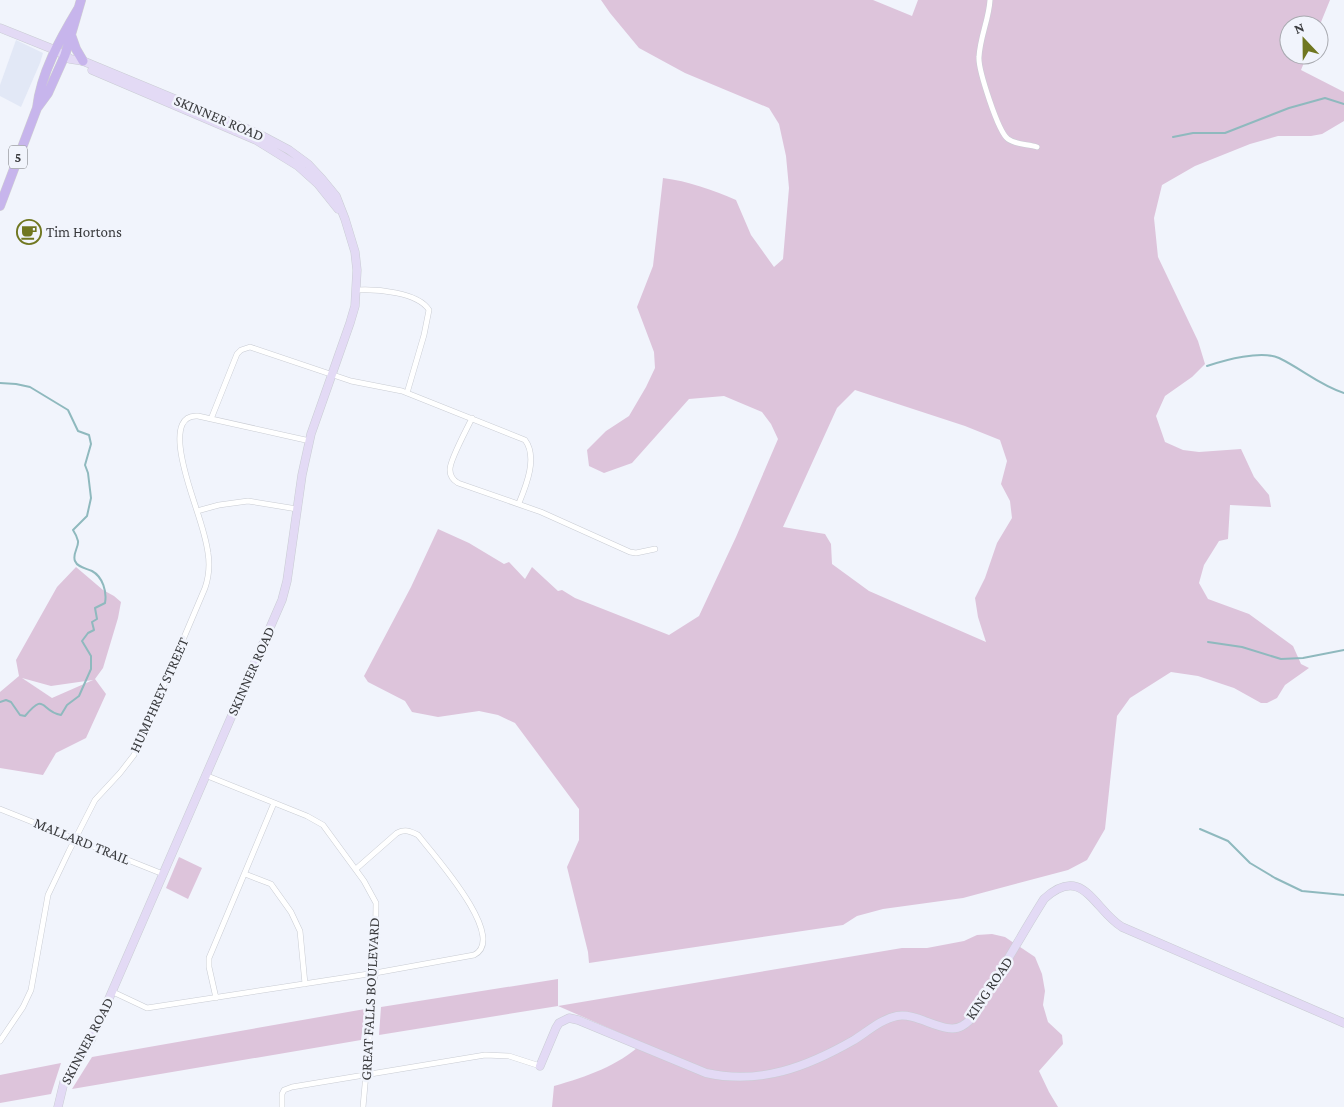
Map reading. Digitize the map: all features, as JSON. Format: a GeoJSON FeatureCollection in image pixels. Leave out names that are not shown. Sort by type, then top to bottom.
{"type":"FeatureCollection","features":[{"type":"Feature","properties":{"kind":"main road","name":"5"},"geometry":{"type":"LineString","coordinates":[[0,206],[37,108],[48,93],[67,57],[79,4]]}},
{"type":"Feature","properties":{"kind":"main road"},"geometry":{"type":"LineString","coordinates":[[37,108],[38,91],[55,50],[79,4]]}},
{"type":"Feature","properties":{"kind":"main road"},"geometry":{"type":"LineString","coordinates":[[71,35],[83,61]]}},
{"type":"Feature","properties":{"kind":"street"},"geometry":{"type":"LineString","coordinates":[[990,0],[978,60],[997,124],[1006,138],[1014,143],[1037,147]]}},
{"type":"Feature","properties":{"kind":"street"},"geometry":{"type":"LineString","coordinates":[[0,28],[55,50],[67,57]]}},
{"type":"Feature","properties":{"kind":"street","name":"SKINNER ROAD"},"geometry":{"type":"LineString","coordinates":[[58,1107],[64,1082],[91,1040],[113,992],[282,600],[287,581],[302,475],[310,441],[350,323],[357,290],[355,252],[336,196],[308,164],[289,150],[257,133],[83,61],[67,57]]}},
{"type":"Feature","properties":{"kind":"street","name":"SKINNER ROAD"},"geometry":{"type":"LineString","coordinates":[[67,57],[73,62],[256,140],[298,166],[318,184],[341,212]]}},
{"type":"Feature","properties":{"kind":"street"},"geometry":{"type":"LineString","coordinates":[[357,290],[380,290],[413,298],[429,310],[424,335],[407,393]]}},
{"type":"Feature","properties":{"kind":"street"},"geometry":{"type":"LineString","coordinates":[[310,441],[211,419],[237,354],[250,347],[332,376],[407,393],[520,438],[528,444],[530,461],[528,476],[519,503]]}},
{"type":"Feature","properties":{"kind":"street","name":"HUMPHREY STREET"},"geometry":{"type":"LineString","coordinates":[[0,1041],[23,1007],[31,990],[48,895],[74,839],[95,800],[134,755],[205,588],[209,566],[208,554],[182,460],[180,434],[183,422],[189,417],[198,416],[211,419]]}},
{"type":"Feature","properties":{"kind":"street"},"geometry":{"type":"LineString","coordinates":[[472,418],[450,467],[450,476],[458,483],[519,503],[630,552],[644,552],[655,549]]}},
{"type":"Feature","properties":{"kind":"street"},"geometry":{"type":"LineString","coordinates":[[197,511],[219,505],[248,501],[297,509]]}},
{"type":"Feature","properties":{"kind":"street","name":"GREAT FALLS BOULEVARD"},"geometry":{"type":"LineString","coordinates":[[205,775],[307,816],[323,825],[364,881],[376,903],[375,973],[363,1107]]}},
{"type":"Feature","properties":{"kind":"street"},"geometry":{"type":"LineString","coordinates":[[216,998],[209,967],[209,958],[274,803]]}},
{"type":"Feature","properties":{"kind":"street","name":"MALLARD TRAIL"},"geometry":{"type":"LineString","coordinates":[[0,809],[163,874]]}},
{"type":"Feature","properties":{"kind":"street"},"geometry":{"type":"LineString","coordinates":[[113,992],[147,1008],[375,973],[474,955],[480,952],[483,946],[483,932],[477,916],[466,898],[418,836],[411,831],[403,830],[397,833],[356,870]]}},
{"type":"Feature","properties":{"kind":"street"},"geometry":{"type":"LineString","coordinates":[[244,874],[270,884],[291,912],[300,931],[305,984]]}},
{"type":"Feature","properties":{"kind":"street","name":"KING ROAD"},"geometry":{"type":"LineString","coordinates":[[540,1066],[556,1028],[563,1020],[568,1018],[578,1020],[706,1073],[738,1078],[794,1069],[839,1048],[891,1018],[907,1016],[948,1028],[961,1027],[970,1020],[1044,899],[1055,890],[1068,886],[1083,889],[1090,894],[1110,918],[1122,927],[1344,1023]]}},
{"type":"Feature","properties":{"kind":"street"},"geometry":{"type":"LineString","coordinates":[[282,1107],[282,1094],[284,1090],[292,1087],[485,1055],[509,1056],[540,1066]]}},
{"type":"Feature","properties":{"kind":"shaded area"},"geometry":{"type":"Polygon","coordinates":[[[601,0],[873,0],[912,16],[918,0],[1330,0],[1324,15],[1279,15],[1279,65],[1303,65],[1301,70],[1344,92],[1344,121],[1322,134],[1278,136],[1250,144],[1195,166],[1162,185],[1154,218],[1158,257],[1198,341],[1205,364],[1192,377],[1165,396],[1156,416],[1165,442],[1183,450],[1199,452],[1241,449],[1254,477],[1269,495],[1271,507],[1230,505],[1228,539],[1219,541],[1204,565],[1199,583],[1208,599],[1249,614],[1293,646],[1301,664],[1309,668],[1285,685],[1277,698],[1267,703],[1261,703],[1234,688],[1198,676],[1171,672],[1130,698],[1117,716],[1105,829],[1087,860],[1068,870],[963,898],[883,909],[857,916],[843,925],[589,963],[567,867],[579,840],[579,809],[515,723],[498,715],[479,711],[438,717],[412,712],[405,701],[368,682],[364,676],[411,587],[438,529],[469,543],[504,564],[509,562],[525,579],[532,567],[558,591],[562,590],[575,598],[669,635],[699,616],[736,537],[778,439],[771,424],[762,412],[724,396],[689,399],[632,463],[604,473],[589,466],[587,450],[606,431],[629,416],[655,368],[654,352],[637,307],[653,266],[663,178],[700,186],[736,200],[751,235],[774,267],[783,259],[789,188],[786,156],[779,124],[769,108],[685,73],[639,48],[601,0]],[[855,390],[837,408],[783,527],[825,534],[831,544],[832,564],[869,591],[986,642],[978,617],[975,598],[985,578],[997,543],[1012,518],[1010,501],[1001,484],[1007,461],[1000,440],[965,426],[855,390]]]}},
{"type":"Feature","properties":{"kind":"shaded area"},"geometry":{"type":"Polygon","coordinates":[[[16,40],[43,53],[21,107],[0,96],[0,85],[16,40]]]}},
{"type":"Feature","properties":{"kind":"shaded area"},"geometry":{"type":"Polygon","coordinates":[[[76,567],[103,590],[121,602],[103,668],[95,679],[106,694],[86,738],[56,753],[43,775],[0,768],[0,692],[19,676],[16,660],[57,587],[76,567]],[[22,678],[52,698],[93,680],[51,686],[22,678]]]}},
{"type":"Feature","properties":{"kind":"shaded area"},"geometry":{"type":"Polygon","coordinates":[[[179,857],[202,868],[188,899],[166,888],[179,857]]]}},
{"type":"Feature","properties":{"kind":"shaded area"},"geometry":{"type":"Polygon","coordinates":[[[992,934],[1005,937],[1035,957],[1042,974],[1045,991],[1043,1005],[1048,1022],[1062,1035],[1063,1044],[1039,1071],[1058,1107],[552,1107],[554,1086],[612,1065],[643,1043],[558,1006],[902,948],[927,948],[964,941],[977,935],[992,934]]]}},
{"type":"Feature","properties":{"kind":"shaded area"},"geometry":{"type":"Polygon","coordinates":[[[558,979],[558,1006],[379,1035],[381,1007],[558,979]]]}},
{"type":"Feature","properties":{"kind":"shaded area"},"geometry":{"type":"Polygon","coordinates":[[[365,1009],[361,1040],[72,1089],[92,1057],[365,1009]]]}},
{"type":"Feature","properties":{"kind":"shaded area"},"geometry":{"type":"Polygon","coordinates":[[[61,1063],[51,1094],[0,1103],[0,1075],[61,1063]]]}},
{"type":"Feature","properties":{"kind":"waterway"},"geometry":{"type":"LineString","coordinates":[[1173,137],[1193,133],[1225,133],[1289,108],[1325,98],[1344,104]]}},
{"type":"Feature","properties":{"kind":"waterway"},"geometry":{"type":"LineString","coordinates":[[1207,366],[1253,355],[1271,356],[1287,362],[1327,386],[1344,393]]}},
{"type":"Feature","properties":{"kind":"waterway"},"geometry":{"type":"LineString","coordinates":[[0,383],[30,387],[68,410],[78,431],[89,435],[91,444],[85,465],[88,473],[91,498],[87,516],[73,530],[78,541],[74,558],[78,565],[92,571],[99,577],[105,590],[105,603],[95,608],[97,619],[92,622],[94,630],[88,633],[82,641],[91,656],[91,669],[79,696],[67,705],[61,715],[40,704],[25,716],[20,715],[11,702],[6,700],[0,702]]}},
{"type":"Feature","properties":{"kind":"waterway"},"geometry":{"type":"LineString","coordinates":[[1208,642],[1242,647],[1281,659],[1303,658],[1344,650]]}},
{"type":"Feature","properties":{"kind":"waterway"},"geometry":{"type":"LineString","coordinates":[[1200,829],[1228,841],[1250,863],[1302,891],[1344,895]]}},
{"type":"Feature","properties":{"kind":"place","name":"Tim Hortons"},"geometry":{"type":"Point","coordinates":[29,232]}}]}
